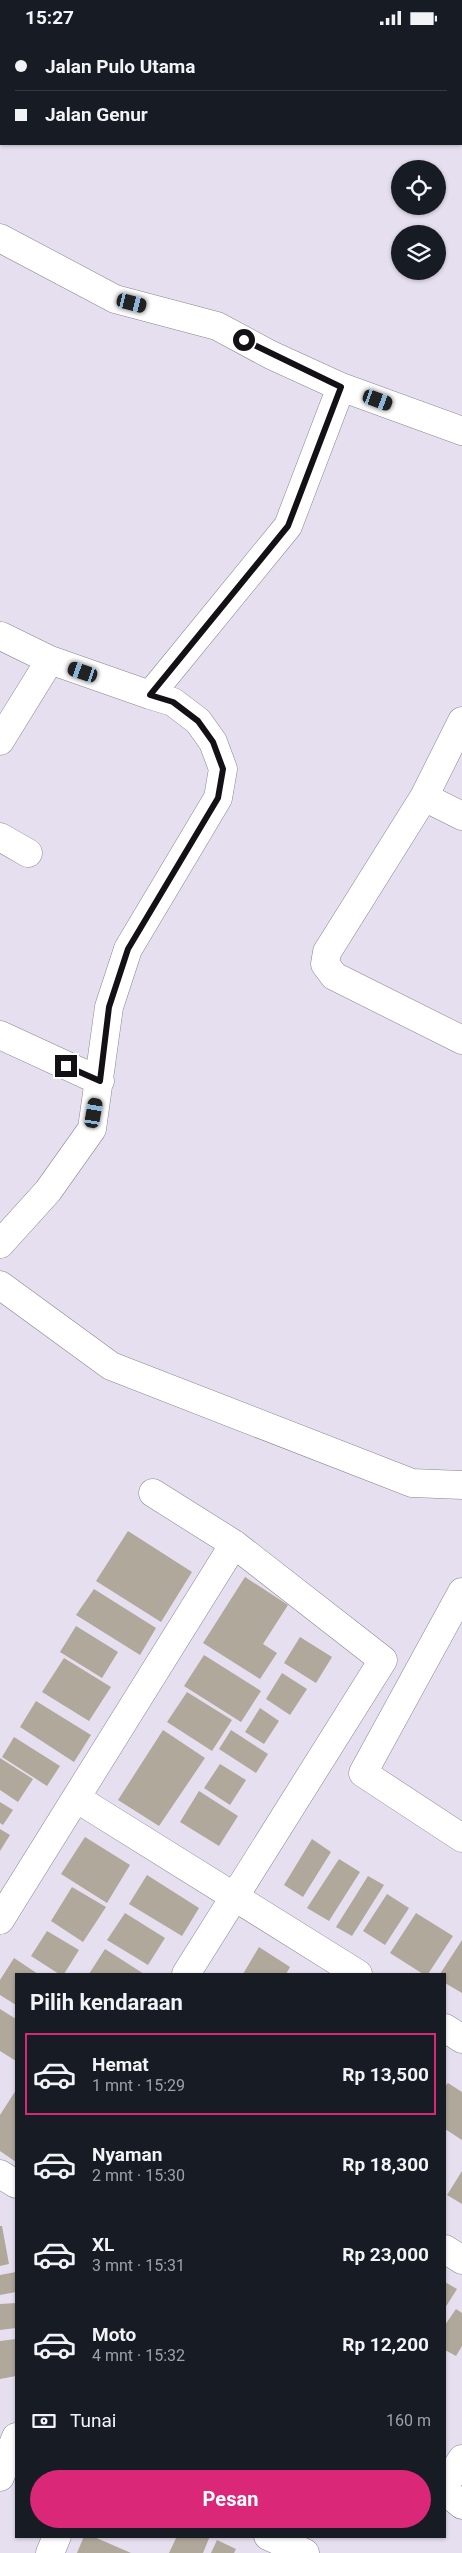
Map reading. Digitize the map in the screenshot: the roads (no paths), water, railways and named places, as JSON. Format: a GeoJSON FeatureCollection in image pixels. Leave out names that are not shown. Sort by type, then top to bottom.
{"type":"FeatureCollection","features":[{"type":"Feature","properties":{"kind":"street"},"geometry":{"type":"LineString","coordinates":[[0,238],[115,299],[217,325],[270,355],[341,387],[458,425]]}},
{"type":"Feature","properties":{"kind":"street"},"geometry":{"type":"LineString","coordinates":[[150,695],[288,526],[341,387]]}},
{"type":"Feature","properties":{"kind":"street"},"geometry":{"type":"LineString","coordinates":[[0,1244],[48,1191],[92,1129],[109,1007],[128,949],[218,798],[223,769],[213,742],[198,721],[173,702],[50,660],[1,635]]}},
{"type":"Feature","properties":{"kind":"street"},"geometry":{"type":"LineString","coordinates":[[0,741],[50,660]]}},
{"type":"Feature","properties":{"kind":"street"},"geometry":{"type":"LineString","coordinates":[[462,721],[424,797],[327,952],[325,964],[334,976],[462,1040]]}},
{"type":"Feature","properties":{"kind":"street"},"geometry":{"type":"LineString","coordinates":[[424,797],[462,816]]}},
{"type":"Feature","properties":{"kind":"street"},"geometry":{"type":"LineString","coordinates":[[0,837],[28,853]]}},
{"type":"Feature","properties":{"kind":"street"},"geometry":{"type":"LineString","coordinates":[[0,1035],[100,1081]]}},
{"type":"Feature","properties":{"kind":"street"},"geometry":{"type":"LineString","coordinates":[[0,1285],[111,1365],[412,1483],[462,1485]]}},
{"type":"Feature","properties":{"kind":"street"},"geometry":{"type":"LineString","coordinates":[[153,1493],[234,1545],[383,1660],[187,1973]]}},
{"type":"Feature","properties":{"kind":"street"},"geometry":{"type":"LineString","coordinates":[[0,1920],[234,1545]]}},
{"type":"Feature","properties":{"kind":"street"},"geometry":{"type":"LineString","coordinates":[[461,1596],[363,1773],[462,1838]]}},
{"type":"Feature","properties":{"kind":"street"},"geometry":{"type":"LineString","coordinates":[[76,1799],[356,1973]]}},
{"type":"Feature","properties":{"kind":"street"},"geometry":{"type":"LineString","coordinates":[[446,2029],[462,2039]]}},
{"type":"Feature","properties":{"kind":"street"},"geometry":{"type":"LineString","coordinates":[[0,2174],[15,2183]]}},
{"type":"Feature","properties":{"kind":"street"},"geometry":{"type":"LineString","coordinates":[[446,2250],[462,2260]]}},
{"type":"Feature","properties":{"kind":"street"},"geometry":{"type":"LineString","coordinates":[[0,2420],[15,2427]]}},
{"type":"Feature","properties":{"kind":"street"},"geometry":{"type":"LineString","coordinates":[[0,2477],[15,2440]]}},
{"type":"Feature","properties":{"kind":"street"},"geometry":{"type":"LineString","coordinates":[[446,2483],[462,2459]]}},
{"type":"Feature","properties":{"kind":"street"},"geometry":{"type":"LineString","coordinates":[[446,2492],[462,2505]]}},
{"type":"Feature","properties":{"kind":"street"},"geometry":{"type":"LineString","coordinates":[[50,2553],[56,2538]]}},
{"type":"Feature","properties":{"kind":"street"},"geometry":{"type":"LineString","coordinates":[[272,2538],[305,2553]]}}]}
